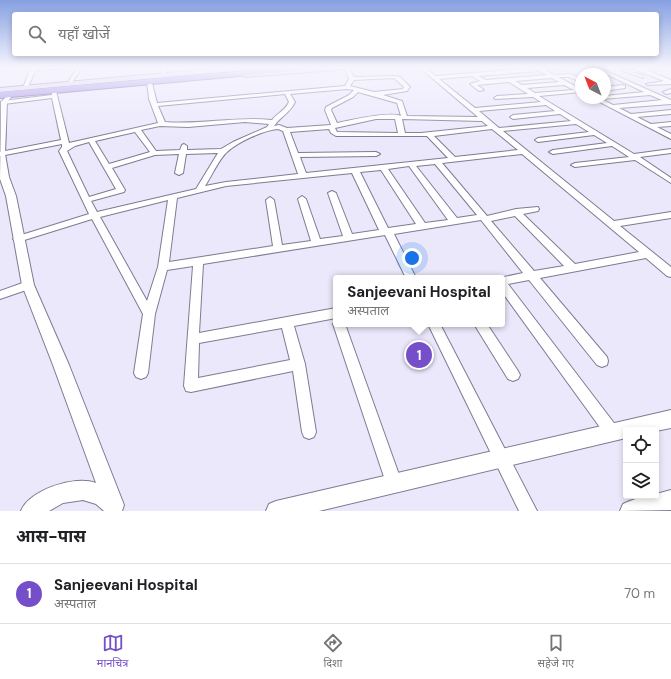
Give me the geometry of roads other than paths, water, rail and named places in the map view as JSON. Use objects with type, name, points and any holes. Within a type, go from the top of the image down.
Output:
[{"type":"highway","points":[[2,96],[47,91]]},
{"type":"highway","points":[[2,96],[53,91]]},
{"type":"main road","points":[[2,96],[15,91]]},
{"type":"main road","points":[[2,96],[54,94],[81,91]]},
{"type":"street","points":[[151,91],[154,104],[161,118],[162,122],[160,124]]},
{"type":"street","points":[[154,104],[309,91]]},
{"type":"street","points":[[356,91],[351,96],[329,107],[328,110],[333,126],[332,132],[336,134],[429,134],[577,122]]},
{"type":"street","points":[[365,91],[400,102],[400,123],[402,135]]},
{"type":"street","points":[[378,94],[399,91]]},
{"type":"street","points":[[451,91],[522,152],[671,273]]},
{"type":"street","points":[[529,91],[671,181]]},
{"type":"street","points":[[647,91],[670,101]]},
{"type":"street","points":[[497,98],[575,92]]},
{"type":"street","points":[[198,190],[223,151],[235,143],[271,125],[289,108],[292,104],[287,93]]},
{"type":"street","points":[[611,97],[652,93]]},
{"type":"street","points":[[54,94],[66,144],[63,151],[86,200],[149,314]]},
{"type":"street","points":[[2,96],[1,154],[4,176],[11,196],[28,285],[61,365],[115,508]]},
{"type":"street","points":[[613,107],[670,101]]},
{"type":"street","points":[[475,110],[547,103]]},
{"type":"street","points":[[607,104],[671,137]]},
{"type":"street","points":[[513,117],[561,112]]},
{"type":"street","points":[[631,116],[671,112]]},
{"type":"street","points":[[1,154],[91,140],[160,124],[183,126],[257,121],[286,130],[333,126],[370,118],[400,116],[485,119]]},
{"type":"street","points":[[650,126],[671,124]]},
{"type":"street","points":[[137,130],[154,153]]},
{"type":"street","points":[[286,130],[303,176]]},
{"type":"street","points":[[538,140],[596,133]]},
{"type":"street","points":[[429,134],[453,159]]},
{"type":"street","points":[[91,140],[125,198]]},
{"type":"street","points":[[553,152],[614,144]]},
{"type":"street","points":[[108,167],[154,153],[184,148],[223,151]]},
{"type":"street","points":[[179,173],[184,148]]},
{"type":"street","points":[[574,165],[671,151]]},
{"type":"street","points":[[86,200],[173,196],[226,184],[522,152]]},
{"type":"street","points":[[294,155],[376,154]]},
{"type":"street","points":[[437,161],[602,361]]},
{"type":"street","points":[[411,164],[454,221]]},
{"type":"street","points":[[382,167],[422,226]]},
{"type":"street","points":[[354,170],[409,275]]},
{"type":"street","points":[[658,172],[671,171]]},
{"type":"street","points":[[332,193],[349,238]]},
{"type":"street","points":[[141,373],[149,314],[163,267],[173,196]]},
{"type":"street","points":[[18,239],[95,215],[125,198]]},
{"type":"street","points":[[302,199],[317,243]]},
{"type":"street","points":[[270,200],[278,249]]},
{"type":"street","points":[[163,267],[535,209]]},
{"type":"street","points":[[516,212],[573,268]]},
{"type":"street","points":[[611,224],[671,215]]},
{"type":"street","points":[[505,282],[647,254]]},
{"type":"street","points":[[198,261],[191,386],[298,364]]},
{"type":"street","points":[[0,295],[28,285]]},
{"type":"street","points":[[505,287],[612,432]]},
{"type":"street","points":[[193,339],[333,315]]},
{"type":"street","points":[[287,323],[298,364],[309,432]]},
{"type":"street","points":[[340,327],[394,483]]},
{"type":"street","points":[[435,327],[500,458],[528,511]]},
{"type":"street","points":[[482,327],[513,375]]},
{"type":"street","points":[[276,511],[671,419]]},
{"type":"street","points":[[31,511],[42,503],[61,494],[80,489],[93,491],[105,496],[115,508]]},
{"type":"street","points":[[630,511],[671,500]]},
{"type":"place","name":"Sanjeevani Hospital","points":[[419,355]]}]
